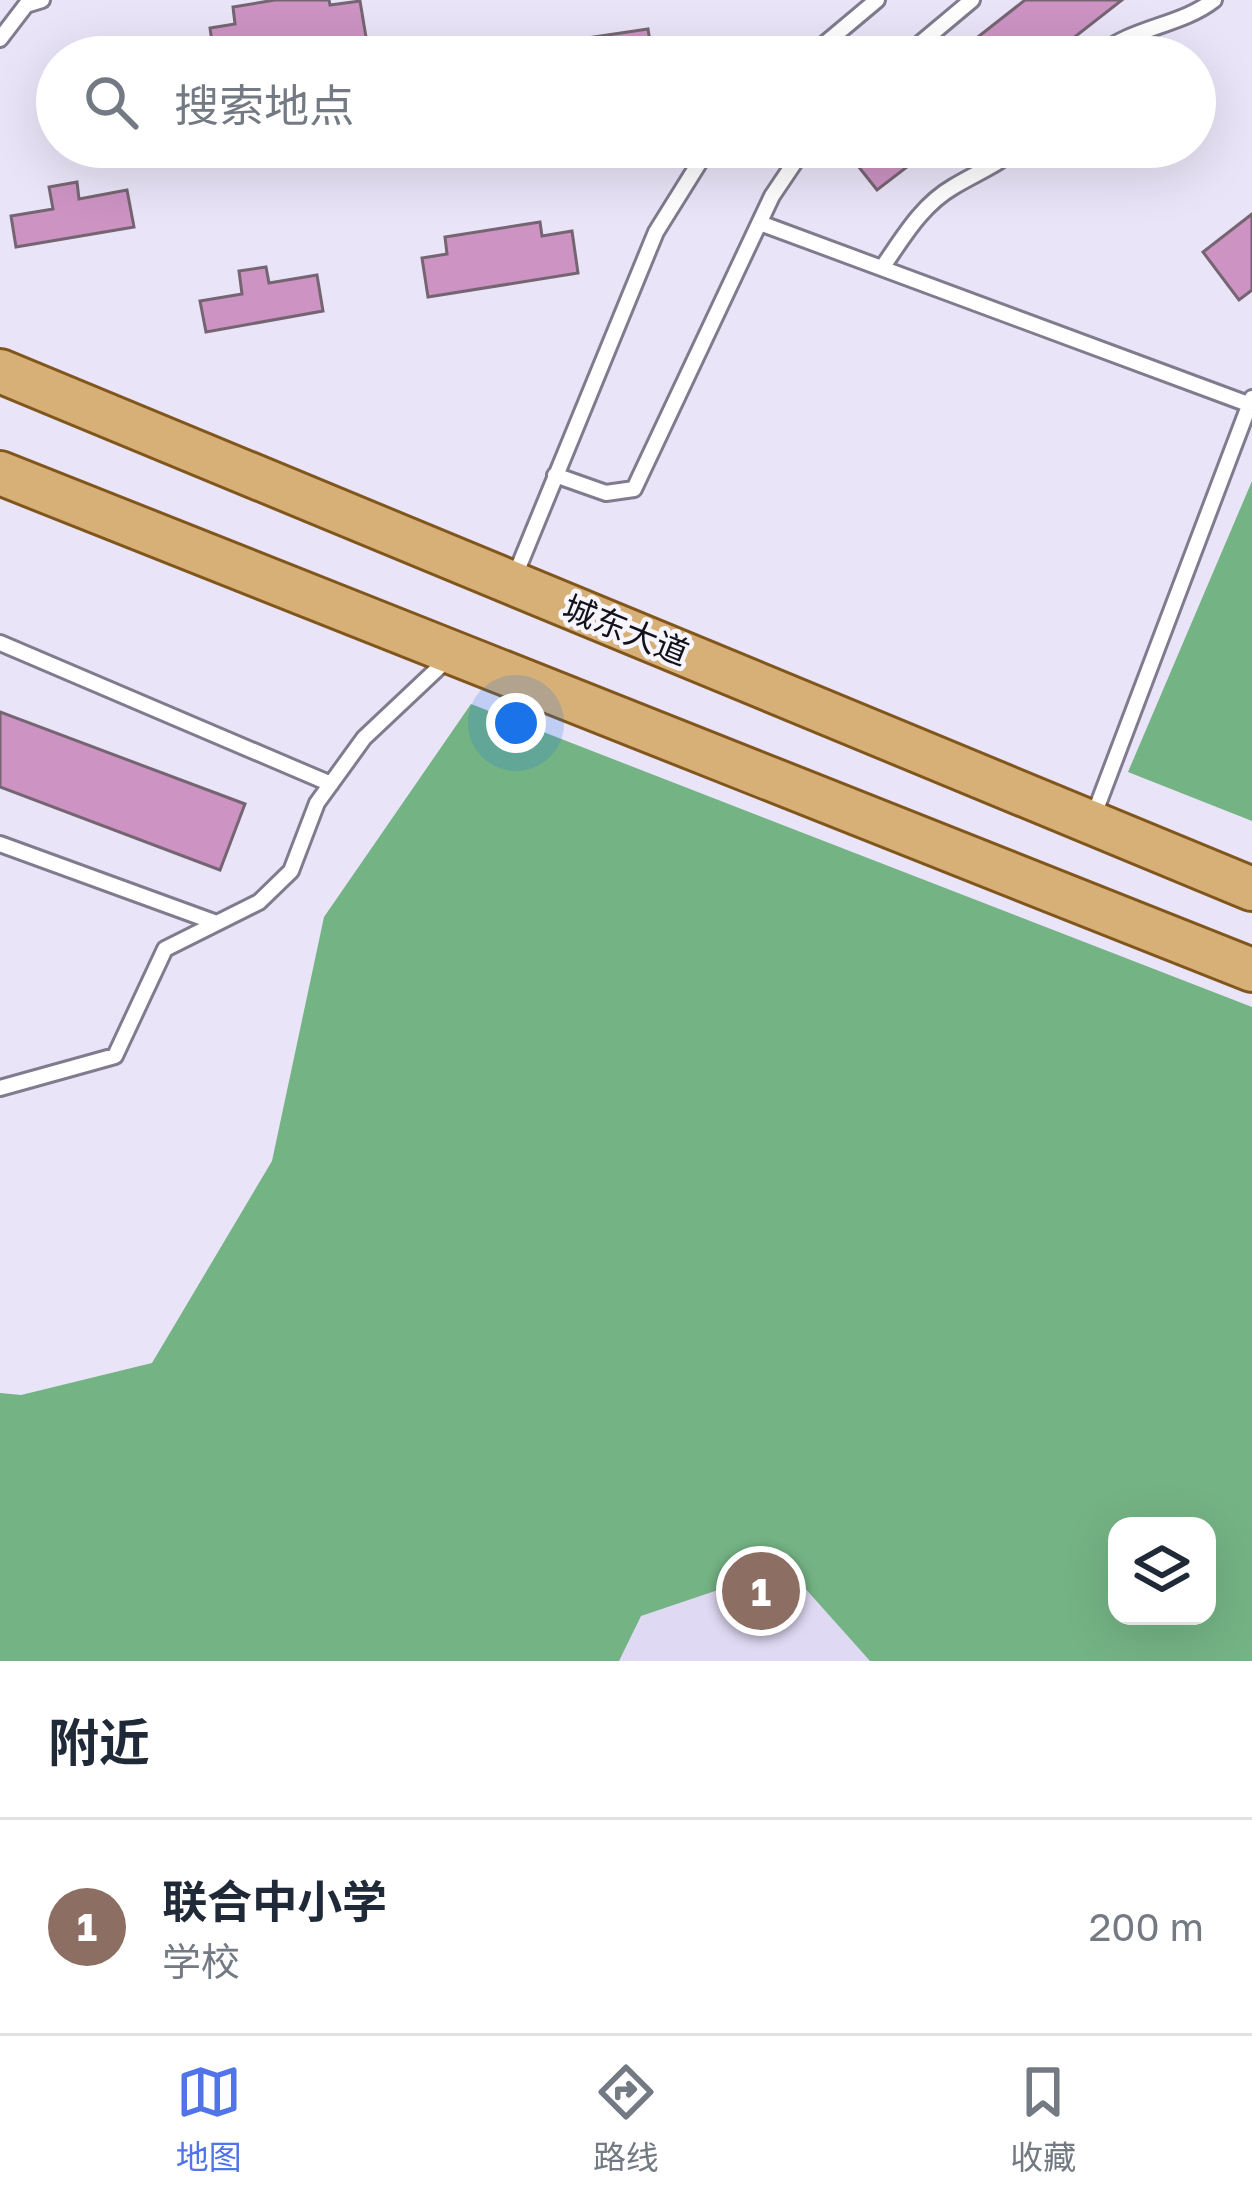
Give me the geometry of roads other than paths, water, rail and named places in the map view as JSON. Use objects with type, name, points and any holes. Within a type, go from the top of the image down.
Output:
[{"type":"main road","name":"城东大道","points":[[0,371],[1252,889]]},
{"type":"main road","points":[[0,473],[1252,970]]},
{"type":"lane","points":[[0,39],[26,5],[42,0]]},
{"type":"lane","points":[[834,36],[877,0]]},
{"type":"lane","points":[[929,36],[972,0]]},
{"type":"lane","points":[[1135,36],[1190,19],[1214,0]]},
{"type":"lane","points":[[512,583],[656,232],[696,168]]},
{"type":"lane","points":[[555,475],[606,493],[634,489],[760,223],[793,168]]},
{"type":"lane","points":[[884,265],[917,217],[950,188],[991,168]]},
{"type":"lane","points":[[760,223],[1250,401],[1091,823]]},
{"type":"lane","points":[[0,643],[331,784]]},
{"type":"lane","points":[[0,1088],[115,1056],[165,949],[260,902],[291,872],[317,803],[364,738],[453,653]]},
{"type":"lane","points":[[0,844],[214,922]]},
{"type":"place","name":"联合中小学","points":[[761,1591]]}]
